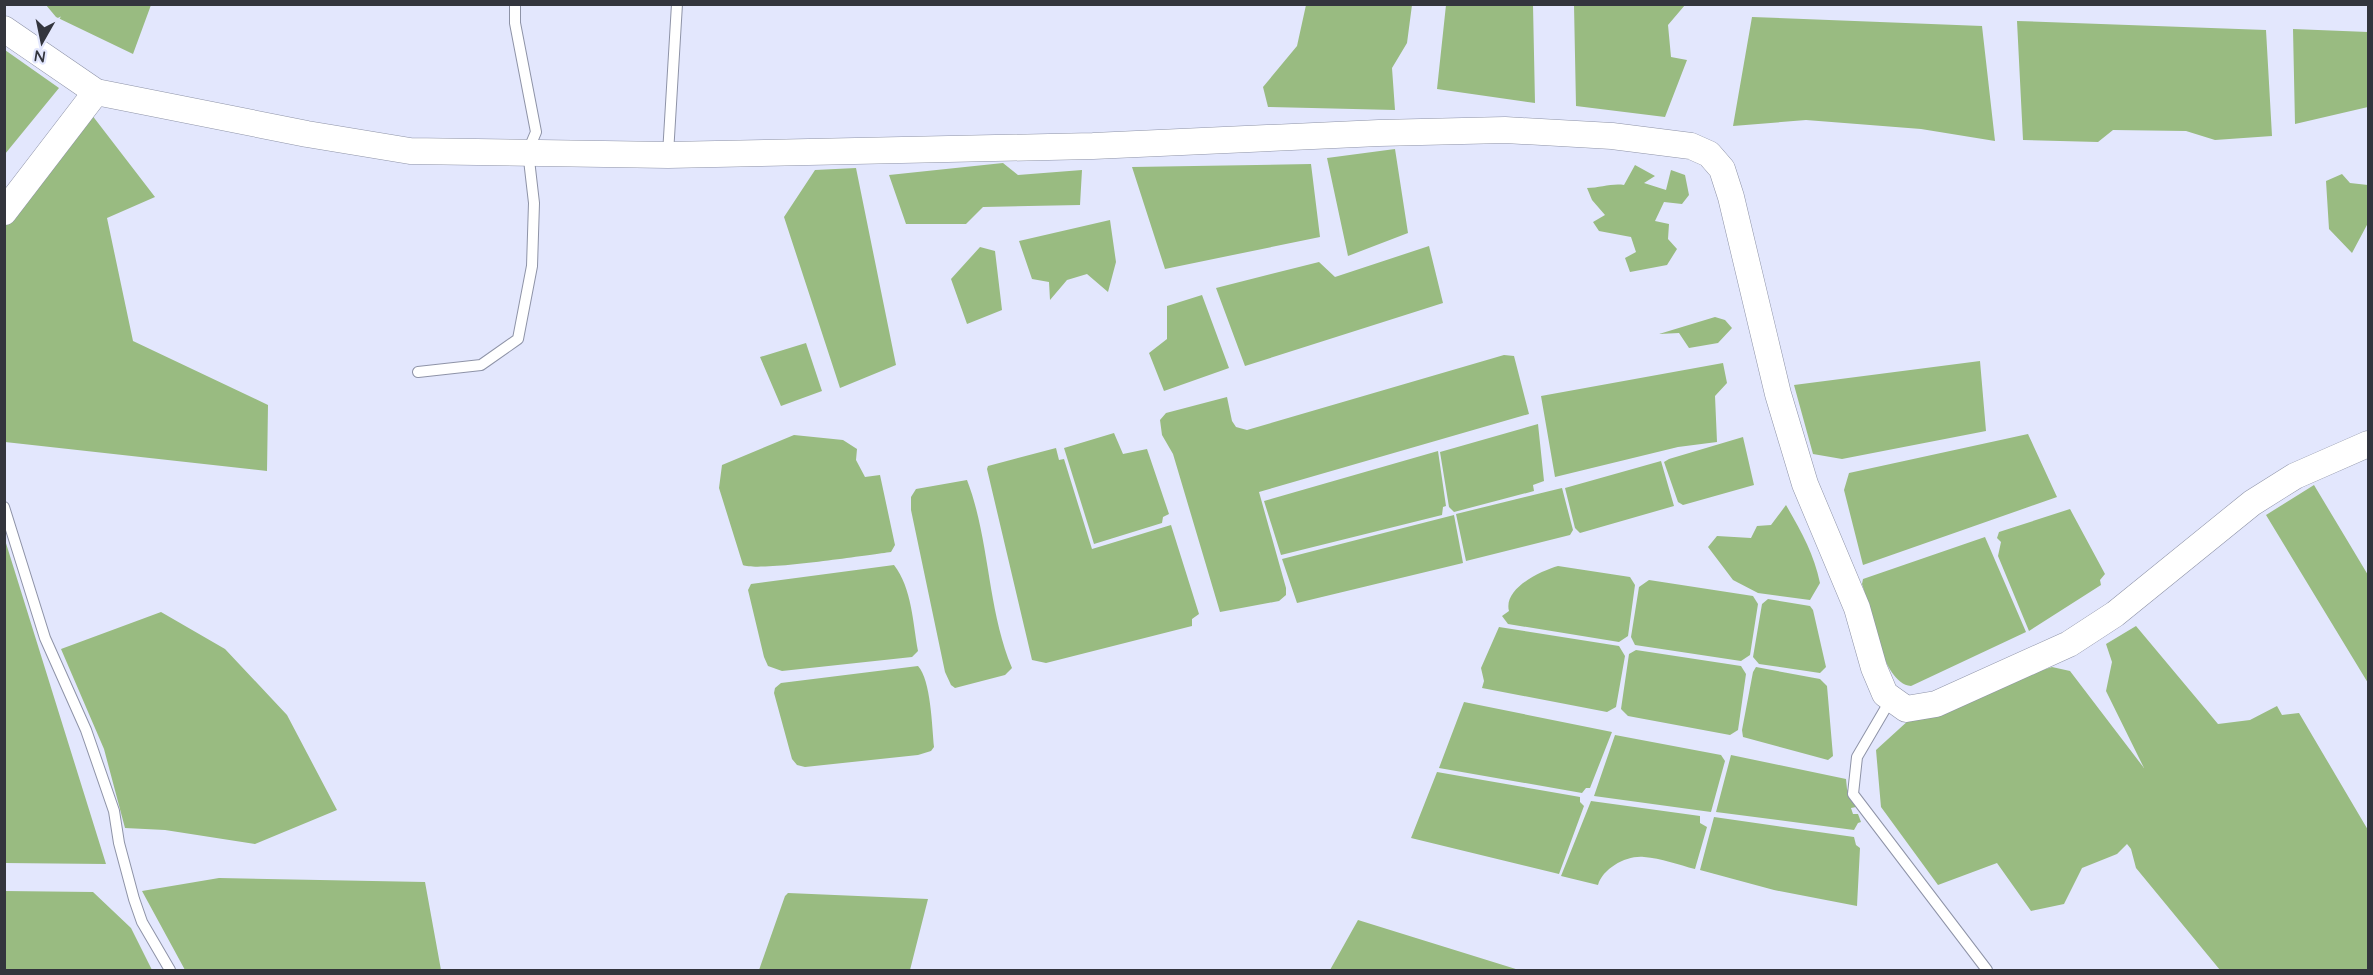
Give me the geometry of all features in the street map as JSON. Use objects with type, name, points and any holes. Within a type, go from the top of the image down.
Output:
[{"type":"street","points":[[4,29],[96,92],[307,134],[410,151],[528,151],[668,155],[1093,146],[1378,133],[1505,130],[1612,136],[1691,146],[1709,154],[1722,169],[1731,197],[1778,393],[1806,484],[1857,608],[1874,668],[1885,694],[1906,709],[1936,704],[2069,644],[2115,614],[2253,503],[2295,476],[2368,444]]},
{"type":"street","points":[[4,212],[96,92]]},
{"type":"lane","points":[[418,372],[481,365],[518,339],[532,266],[534,204],[528,151],[536,132],[515,23],[515,4]]},
{"type":"lane","points":[[668,155],[678,4]]},
{"type":"lane","points":[[4,507],[45,638],[86,730],[114,811],[127,876],[136,907],[142,922],[170,970]]},
{"type":"lane","points":[[1891,699],[1857,757],[1853,794],[1987,970]]},
{"type":"shaded area","points":[[46,5],[151,5],[133,54],[56,17]]},
{"type":"shaded area","points":[[1306,5],[1412,5],[1407,43],[1392,68],[1395,110],[1268,107],[1263,87],[1297,46]]},
{"type":"shaded area","points":[[1446,5],[1533,5],[1535,103],[1437,89]]},
{"type":"shaded area","points":[[1574,5],[1685,5],[1668,25],[1671,57],[1687,60],[1665,117],[1576,106]]},
{"type":"shaded area","points":[[1752,17],[1982,26],[1995,141],[1921,129],[1806,120],[1733,126]]},
{"type":"shaded area","points":[[2017,21],[2266,30],[2272,136],[2215,140],[2186,131],[2113,130],[2098,142],[2023,140]]},
{"type":"shaded area","points":[[2293,29],[2368,32],[2368,107],[2295,124]]},
{"type":"shaded area","points":[[5,50],[59,88],[5,154]]},
{"type":"shaded area","points":[[85,106],[155,197],[107,218],[133,341],[268,405],[267,471],[5,442],[5,201]]},
{"type":"shaded area","points":[[1395,149],[1408,233],[1348,256],[1327,158]]},
{"type":"shaded area","points":[[1003,163],[1018,175],[1082,170],[1080,205],[983,207],[966,224],[906,224],[889,175]]},
{"type":"shaded area","points":[[1311,164],[1320,237],[1165,269],[1132,167]]},
{"type":"shaded area","points":[[1635,165],[1655,176],[1644,183],[1666,190],[1671,170],[1685,175],[1689,195],[1682,204],[1664,202],[1655,221],[1669,224],[1668,239],[1677,249],[1667,265],[1630,272],[1625,258],[1636,252],[1631,237],[1599,231],[1593,222],[1605,215],[1592,200],[1587,188],[1624,185]]},
{"type":"shaded area","points":[[856,168],[896,365],[840,388],[784,217],[815,170]]},
{"type":"shaded area","points":[[2342,174],[2350,183],[2368,185],[2368,223],[2352,253],[2329,229],[2326,181]]},
{"type":"shaded area","points":[[1110,220],[1116,262],[1108,292],[1087,274],[1067,280],[1050,300],[1049,282],[1032,279],[1019,241]]},
{"type":"shaded area","points":[[1429,246],[1443,303],[1245,366],[1216,288],[1319,262],[1335,277]]},
{"type":"shaded area","points":[[980,247],[995,251],[1002,310],[967,324],[951,279]]},
{"type":"shaded area","points":[[1202,295],[1229,368],[1164,391],[1149,353],[1167,339],[1167,306]]},
{"type":"shaded area","points":[[1715,317],[1725,320],[1732,328],[1718,343],[1689,348],[1679,333],[1659,334]]},
{"type":"shaded area","points":[[806,343],[822,391],[781,406],[760,357]]},
{"type":"shaded area","points":[[1504,355],[1514,356],[1529,414],[1259,492],[1286,595],[1279,601],[1220,612],[1173,454],[1162,435],[1160,420],[1166,413],[1227,397],[1232,421],[1236,427],[1247,430]]},
{"type":"shaded area","points":[[1980,361],[1986,431],[1842,459],[1813,454],[1794,385]]},
{"type":"shaded area","points":[[1723,363],[1727,383],[1715,396],[1717,442],[1678,447],[1555,477],[1541,396]]},
{"type":"shaded area","points":[[1538,424],[1544,481],[1533,485],[1534,491],[1454,512],[1449,507],[1440,452]]},
{"type":"shaded area","points":[[1114,433],[1123,454],[1147,449],[1169,514],[1163,517],[1162,523],[1094,544],[1064,448]]},
{"type":"shaded area","points":[[2028,434],[2057,497],[1863,565],[1844,490],[1849,473]]},
{"type":"shaded area","points":[[794,435],[843,440],[857,449],[856,460],[865,477],[880,475],[895,545],[891,552],[790,565],[753,567],[743,565],[719,488],[722,465]]},
{"type":"shaded area","points":[[1743,437],[1754,485],[1683,505],[1678,502],[1664,462]]},
{"type":"shaded area","points":[[1056,448],[1059,460],[1064,459],[1092,549],[1171,525],[1199,614],[1192,619],[1192,626],[1046,663],[1032,660],[987,469],[988,466]]},
{"type":"shaded area","points":[[1438,451],[1446,506],[1443,507],[1442,515],[1281,555],[1264,501]]},
{"type":"shaded area","points":[[1661,461],[1674,506],[1580,533],[1575,528],[1565,488]]},
{"type":"shaded area","points":[[967,480],[975,503],[998,622],[1012,668],[1005,675],[955,688],[951,685],[945,672],[911,510],[911,497],[916,489]]},
{"type":"shaded area","points":[[2314,485],[2368,575],[2368,683],[2266,515]]},
{"type":"shaded area","points":[[1562,488],[1573,530],[1570,535],[1466,561],[1456,514]]},
{"type":"shaded area","points":[[1786,505],[1806,543],[1820,583],[1810,600],[1758,593],[1733,580],[1708,547],[1717,536],[1751,538],[1757,526],[1771,525]]},
{"type":"shaded area","points":[[2070,509],[2105,574],[2100,580],[2101,585],[2029,631],[1998,556],[2001,542],[1997,538],[1999,532]]},
{"type":"shaded area","points":[[1454,515],[1463,563],[1297,603],[1282,559]]},
{"type":"shaded area","points":[[1985,537],[2026,632],[1911,686],[1901,682],[1892,672],[1879,643],[1862,584],[1863,579]]},
{"type":"shaded area","points":[[5,540],[106,864],[5,863]]},
{"type":"shaded area","points":[[894,565],[905,584],[911,606],[918,651],[912,657],[782,671],[768,666],[748,590],[751,584]]},
{"type":"shaded area","points":[[1558,566],[1630,577],[1635,585],[1628,636],[1619,642],[1508,624],[1502,616],[1509,611],[1509,603],[1517,588],[1533,576]]},
{"type":"shaded area","points":[[1649,580],[1753,596],[1758,604],[1750,655],[1741,661],[1635,645],[1631,637],[1639,587]]},
{"type":"shaded area","points":[[1768,599],[1810,606],[1813,610],[1826,667],[1820,673],[1759,664],[1753,657],[1762,604]]},
{"type":"shaded area","points":[[161,612],[225,649],[287,715],[337,810],[255,844],[165,830],[125,828],[104,749],[61,649]]},
{"type":"shaded area","points":[[2136,626],[2218,724],[2250,720],[2277,706],[2282,715],[2299,713],[2368,830],[2368,970],[2220,970],[2136,868],[2131,849],[2127,844],[2117,854],[2082,868],[2064,904],[2031,911],[1997,863],[1938,885],[1881,807],[1876,750],[1921,709],[2052,667],[2070,671],[2144,768],[2106,691],[2112,662],[2106,644]]},
{"type":"shaded area","points":[[1499,627],[1619,646],[1625,656],[1616,707],[1607,712],[1482,688],[1484,681],[1481,668]]},
{"type":"shaded area","points":[[1636,650],[1741,666],[1746,674],[1738,730],[1730,735],[1628,716],[1621,709],[1629,654]]},
{"type":"shaded area","points":[[918,666],[926,682],[930,704],[934,747],[931,751],[918,755],[805,767],[797,765],[792,759],[774,693],[775,688],[781,683]]},
{"type":"shaded area","points":[[1756,667],[1820,679],[1827,686],[1833,756],[1828,760],[1743,737],[1742,730],[1753,672]]},
{"type":"shaded area","points":[[1464,702],[1612,732],[1590,788],[1586,788],[1582,793],[1439,768]]},
{"type":"shaded area","points":[[1615,735],[1721,755],[1725,761],[1711,812],[1594,796]]},
{"type":"shaded area","points":[[1731,755],[1846,779],[1847,789],[1856,807],[1851,808],[1853,814],[1858,814],[1861,822],[1854,830],[1716,812]]},
{"type":"shaded area","points":[[1437,772],[1580,797],[1580,802],[1584,806],[1559,874],[1411,838]]},
{"type":"shaded area","points":[[1591,801],[1700,816],[1700,823],[1707,827],[1695,869],[1657,859],[1637,857],[1623,860],[1610,868],[1598,885],[1561,876]]},
{"type":"shaded area","points":[[1714,817],[1854,837],[1856,845],[1860,848],[1857,906],[1774,890],[1700,870]]},
{"type":"shaded area","points":[[219,878],[425,882],[441,970],[185,970],[142,891]]},
{"type":"shaded area","points":[[5,891],[93,892],[131,928],[152,970],[5,970]]},
{"type":"shaded area","points":[[788,893],[928,899],[910,970],[759,970]]},
{"type":"shaded area","points":[[1358,920],[1519,970],[1330,970]]}]
